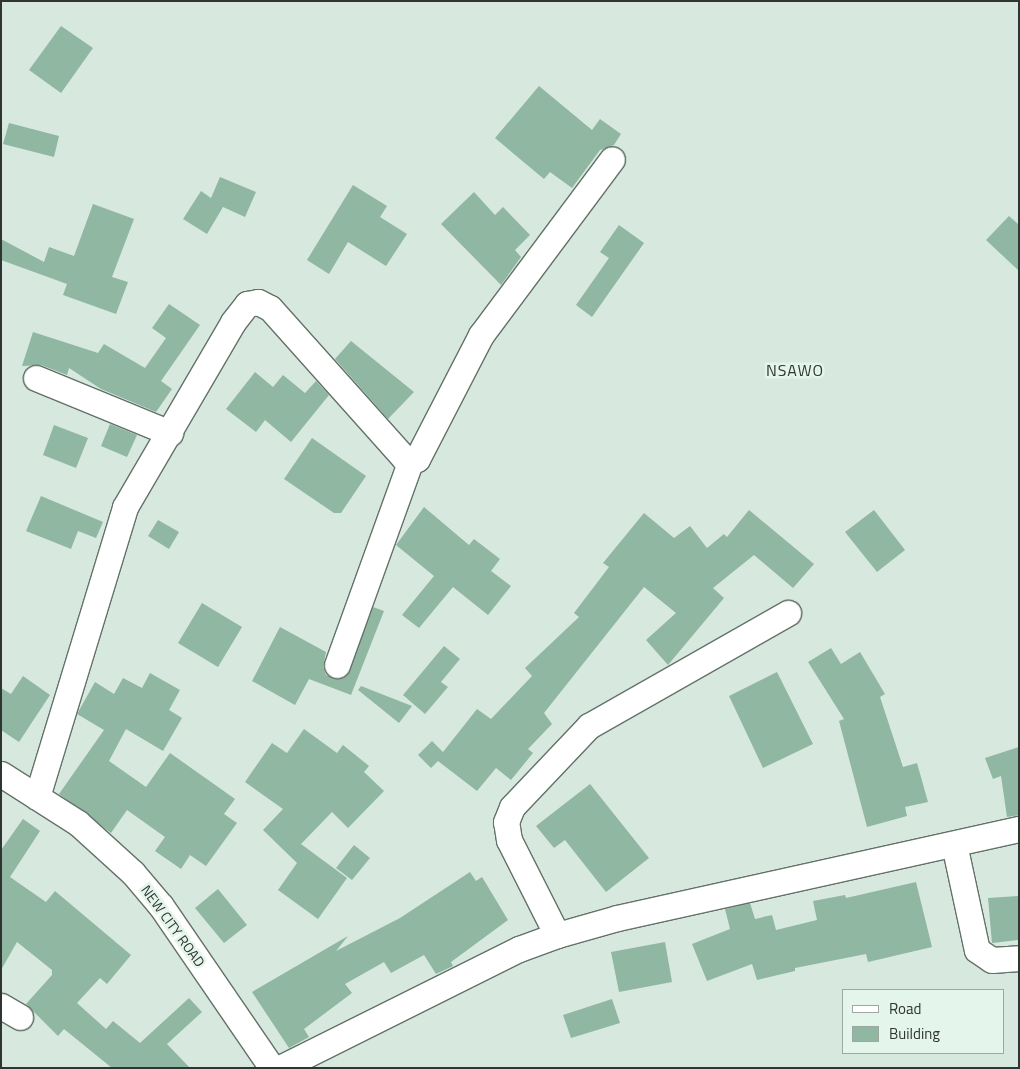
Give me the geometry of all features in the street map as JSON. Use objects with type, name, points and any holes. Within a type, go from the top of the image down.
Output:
[{"type":"street","points":[[337,665],[411,460],[424,453],[492,319],[612,159]]},
{"type":"street","points":[[37,798],[125,507],[170,433],[233,322],[247,304],[258,302],[270,308],[404,458],[411,460]]},
{"type":"street","points":[[36,378],[170,433]]},
{"type":"street","points":[[557,935],[509,840],[506,822],[512,806],[589,726],[788,613]]},
{"type":"street","name":"NEW CITY ROAD","points":[[1,774],[78,824],[133,873],[161,906],[272,1068]]},
{"type":"street","points":[[280,1068],[519,950],[557,935],[617,918],[1019,829]]},
{"type":"street","points":[[954,844],[977,950],[992,960],[1019,958]]},
{"type":"building","points":[[61,26],[93,48],[61,93],[29,70]]},
{"type":"building","points":[[539,86],[592,130],[600,119],[621,134],[614,145],[600,150],[572,188],[550,172],[544,179],[495,138]]},
{"type":"building","points":[[9,123],[59,136],[54,157],[3,144]]},
{"type":"building","points":[[220,177],[256,192],[245,217],[223,207],[207,234],[183,219],[201,191],[211,198]]},
{"type":"building","points":[[353,185],[387,206],[380,217],[407,234],[386,266],[348,242],[329,274],[307,260]]},
{"type":"building","points":[[474,192],[495,215],[503,207],[530,235],[515,250],[521,257],[501,285],[441,224]]},
{"type":"building","points":[[93,204],[134,219],[112,277],[128,282],[116,314],[63,295],[67,284],[1,260],[1,239],[44,262],[49,247],[74,256]]},
{"type":"building","points":[[1009,216],[1019,225],[1019,271],[986,240]]},
{"type":"building","points":[[619,225],[644,243],[592,317],[576,305],[609,258],[600,252]]},
{"type":"building","points":[[169,304],[200,325],[161,381],[172,389],[156,412],[101,389],[69,368],[67,375],[41,365],[22,366],[33,332],[98,353],[104,344],[145,368],[166,338],[152,328]]},
{"type":"building","points":[[351,341],[414,392],[388,419],[335,359]]},
{"type":"building","points":[[255,372],[273,387],[283,375],[305,393],[316,381],[329,395],[291,442],[265,420],[256,432],[226,409]]},
{"type":"building","points":[[110,424],[137,435],[127,457],[101,446]]},
{"type":"building","points":[[54,425],[88,438],[76,468],[43,455]]},
{"type":"building","points":[[312,438],[366,476],[341,513],[334,513],[284,479]]},
{"type":"building","points":[[41,496],[103,522],[96,538],[78,531],[71,549],[26,531]]},
{"type":"building","points":[[424,507],[469,545],[474,539],[500,559],[491,571],[511,586],[488,615],[453,587],[419,628],[402,615],[434,576],[396,545]]},
{"type":"building","points":[[749,510],[814,564],[793,588],[754,555],[713,588],[724,598],[668,665],[646,640],[676,613],[644,587],[544,713],[552,724],[528,749],[533,753],[511,780],[496,768],[477,791],[438,761],[431,768],[418,755],[432,741],[443,752],[477,709],[491,719],[532,676],[525,668],[579,617],[574,613],[609,567],[603,563],[644,513],[674,538],[690,526],[707,548],[724,534],[727,537]]},
{"type":"building","points":[[874,510],[905,550],[877,572],[845,532]]},
{"type":"building","points":[[158,520],[179,532],[169,549],[148,536]]},
{"type":"building","points":[[202,603],[242,627],[218,667],[178,643]]},
{"type":"building","points":[[373,607],[384,611],[351,695],[309,679],[295,705],[252,681],[280,627],[326,652],[323,667],[326,675],[339,679],[346,676]]},
{"type":"building","points":[[444,646],[460,659],[441,682],[448,687],[425,714],[403,695]]},
{"type":"building","points":[[831,648],[841,664],[860,652],[885,694],[880,697],[903,767],[917,763],[928,802],[905,807],[907,816],[867,827],[839,721],[844,719],[808,662]]},
{"type":"building","points":[[777,672],[813,744],[763,768],[729,696]]},
{"type":"building","points":[[150,673],[180,690],[169,710],[182,718],[163,751],[126,729],[109,761],[146,787],[170,753],[235,799],[224,814],[237,823],[206,866],[190,855],[181,869],[155,851],[165,837],[127,810],[111,833],[59,794],[104,730],[77,714],[95,682],[114,694],[123,678],[142,688]]},
{"type":"building","points":[[23,676],[50,695],[19,742],[1,730],[1,688],[11,694]]},
{"type":"building","points":[[361,686],[412,706],[399,723],[358,690]]},
{"type":"building","points":[[304,729],[337,753],[343,745],[369,766],[364,772],[384,791],[348,828],[332,812],[301,844],[347,878],[318,919],[278,890],[297,863],[263,830],[283,809],[245,782],[272,743],[287,753]]},
{"type":"building","points":[[1019,747],[1019,815],[1007,817],[1001,776],[993,779],[985,758]]},
{"type":"building","points":[[590,784],[649,858],[606,892],[565,840],[554,848],[536,826]]},
{"type":"building","points":[[23,819],[40,831],[10,877],[46,902],[55,891],[131,955],[107,984],[100,978],[77,1003],[106,1029],[113,1021],[140,1043],[189,998],[202,1012],[167,1044],[190,1068],[112,1068],[64,1029],[58,1036],[26,1004],[52,975],[52,970],[17,942],[1,970],[1,850]]},
{"type":"building","points":[[354,845],[370,858],[352,880],[336,868]]},
{"type":"building","points":[[470,872],[476,881],[482,877],[508,920],[451,962],[453,966],[436,974],[424,955],[391,973],[384,962],[345,984],[352,993],[304,1029],[309,1037],[289,1048],[252,992],[348,936],[336,951],[400,918]]},
{"type":"building","points":[[916,882],[932,947],[868,962],[866,954],[795,968],[795,971],[757,980],[752,964],[707,981],[692,944],[730,929],[725,909],[750,903],[755,919],[772,915],[776,930],[817,920],[813,901],[845,895],[846,898]]},
{"type":"building","points":[[218,889],[247,925],[224,943],[195,908]]},
{"type":"building","points":[[1019,896],[1019,940],[992,943],[988,898]]},
{"type":"building","points":[[665,942],[672,982],[619,992],[611,952]]},
{"type":"building","points":[[612,999],[620,1023],[571,1038],[563,1015]]},
{"type":"district","name":"NSAWO","points":[[795,370]]}]
